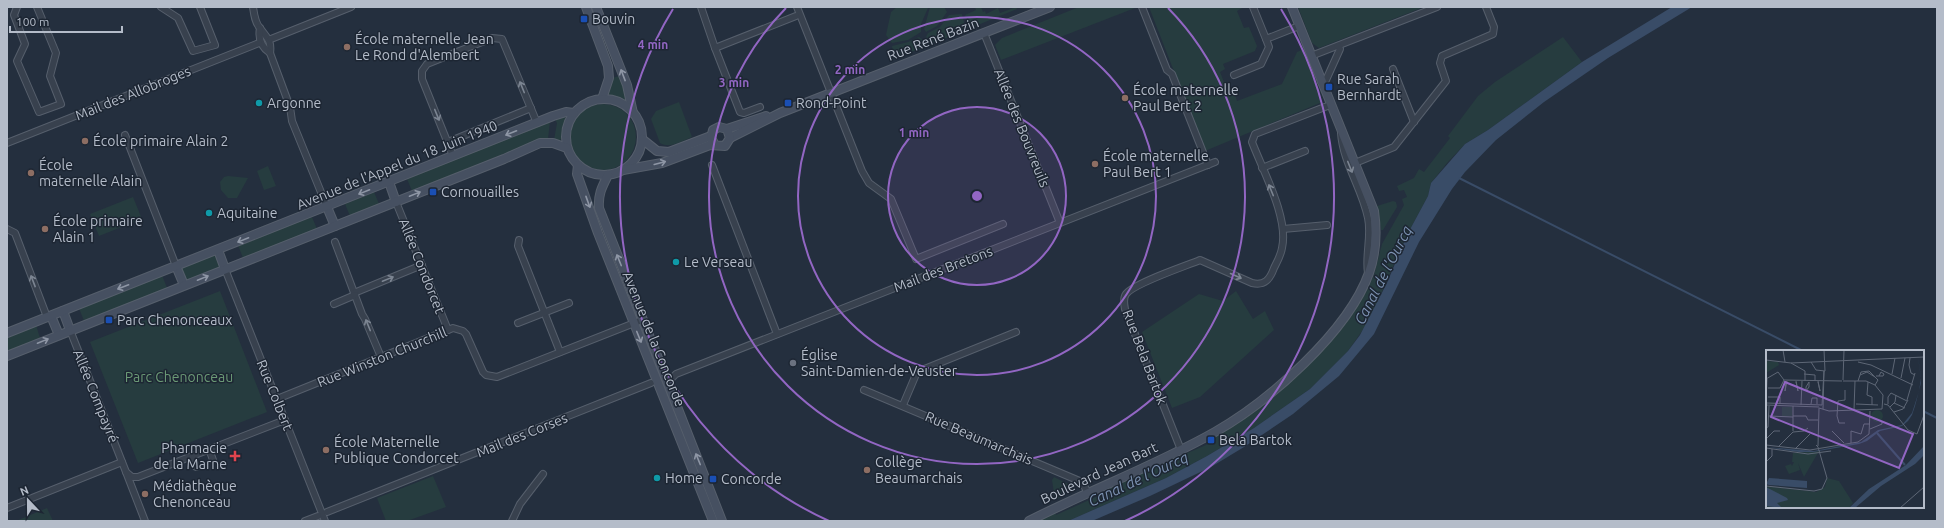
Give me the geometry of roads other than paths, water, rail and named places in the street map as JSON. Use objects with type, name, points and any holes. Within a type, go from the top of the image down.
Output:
[{"type":"street","points":[[17,7],[14,15],[25,44],[17,61],[39,112],[61,104],[50,76],[56,53],[37,7]]},
{"type":"street","points":[[161,7],[178,18],[193,51],[215,45],[200,7]]},
{"type":"street","points":[[253,7],[260,28],[266,33],[271,46],[270,53],[290,107],[296,130],[335,226]]},
{"type":"street","points":[[271,39],[351,7]]},
{"type":"street","points":[[586,7],[608,66],[609,78],[602,99]]},
{"type":"street","points":[[596,7],[627,85],[633,113]]},
{"type":"street","points":[[701,7],[740,112],[744,113],[760,107]]},
{"type":"street","points":[[797,7],[862,171],[869,183],[891,198],[916,260],[1004,224]]},
{"type":"street","name":"Rue René Bazin","points":[[730,138],[780,113],[1050,7]]},
{"type":"street","points":[[1142,7],[1167,70],[1172,74],[1208,165]]},
{"type":"street","points":[[1234,75],[1261,64],[1268,47],[1253,7]]},
{"type":"street","name":"Boulevard Jean Bart","points":[[1029,521],[1088,492],[1181,450],[1215,432],[1244,413],[1271,392],[1300,366],[1346,315],[1369,275],[1375,249],[1375,219],[1372,204],[1330,105],[1292,7]]},
{"type":"street","points":[[1311,56],[1437,7]]},
{"type":"street","points":[[1355,163],[1394,147],[1446,81],[1440,63],[1442,56],[1494,34],[1494,27],[1486,7]]},
{"type":"street","points":[[715,48],[796,16]]},
{"type":"street","points":[[1266,39],[1299,26]]},
{"type":"street","name":"Allée des Bouvreuils","points":[[984,33],[1060,223]]},
{"type":"street","points":[[453,156],[422,79],[422,71],[427,64],[492,38],[499,38],[505,42],[537,123]]},
{"type":"street","name":"Mail des Allobroges","points":[[7,143],[259,43]]},
{"type":"street","points":[[1321,82],[1326,80],[1340,49],[1338,46]]},
{"type":"street","points":[[1393,69],[1414,122]]},
{"type":"street","points":[[622,170],[635,159],[640,149],[642,139],[639,122],[633,113],[624,105],[613,100],[602,99],[591,101],[574,113],[568,123],[566,135],[567,148],[571,156],[578,165],[592,173],[608,175],[622,170],[662,163],[710,144],[725,146],[730,138],[727,129],[722,127],[716,128],[711,136],[670,152],[657,151],[642,139]]},
{"type":"street","name":"Rue Bela Bartok","points":[[1181,450],[1125,309],[1126,294],[1136,286],[1200,260],[1252,283],[1263,283],[1270,278],[1282,249],[1283,229],[1280,213],[1252,142],[1255,134],[1330,105]]},
{"type":"street","points":[[448,142],[531,108]]},
{"type":"street","name":"Avenue de l'Appel du 18 Juin 1940","points":[[7,333],[537,123],[566,112],[574,113]]},
{"type":"street","name":"Rue René Bazin","points":[[727,129],[780,113]]},
{"type":"street","points":[[1341,130],[1342,148],[1368,218],[1370,236],[1367,264],[1369,275]]},
{"type":"street","points":[[124,135],[184,286]]},
{"type":"street","points":[[711,136],[715,145]]},
{"type":"street","points":[[7,356],[396,202],[540,143],[553,143],[567,148]]},
{"type":"street","points":[[1262,168],[1305,151]]},
{"type":"street","name":"Mail des Bretons","points":[[672,378],[676,374],[1215,162]]},
{"type":"street","name":"Avenue de la Concorde","points":[[578,165],[577,174],[634,323],[713,521]]},
{"type":"street","points":[[712,165],[777,334]]},
{"type":"street","name":"Avenue de la Concorde","points":[[608,175],[600,190],[598,198],[599,208],[722,521]]},
{"type":"street","points":[[389,182],[396,202]]},
{"type":"street","name":"Allée Condorcet","points":[[396,202],[448,330]]},
{"type":"street","points":[[1283,229],[1327,226]]},
{"type":"street","points":[[7,229],[15,233],[49,316],[59,335]]},
{"type":"street","points":[[519,240],[518,246],[560,352]]},
{"type":"street","points":[[334,242],[381,357]]},
{"type":"street","points":[[218,250],[225,269]]},
{"type":"street","points":[[334,304],[422,265]]},
{"type":"street","name":"Rue Colbert","points":[[225,269],[325,521]]},
{"type":"street","points":[[518,323],[569,303]]},
{"type":"street","points":[[63,311],[70,330]]},
{"type":"street","name":"Rue Winston Churchill","points":[[277,399],[453,328],[463,331],[479,367],[486,375],[497,377],[642,320]]},
{"type":"street","name":"Allée Compayré","points":[[70,330],[122,462]]},
{"type":"street","points":[[903,405],[917,372],[1016,332]]},
{"type":"street","name":"Mail des Corses","points":[[327,512],[651,383]]},
{"type":"street","name":"Rue Beaumarchais","points":[[864,390],[903,405],[1082,482],[1088,492]]},
{"type":"street","points":[[126,472],[132,477],[138,477],[285,420]]},
{"type":"street","points":[[209,450],[213,460]]},
{"type":"street","points":[[192,456],[196,467]]},
{"type":"street","points":[[7,508],[122,462],[145,521]]},
{"type":"street","points":[[512,521],[520,504],[543,474]]},
{"type":"street","points":[[305,521],[318,516]]},
{"type":"water","points":[[1672,7],[1692,7],[1608,58],[1544,102],[1496,140],[1465,172],[1452,189],[1419,242],[1374,334],[1339,376],[1293,414],[1211,467],[1150,496],[1092,521],[1068,521],[1166,478],[1207,456],[1254,428],[1310,389],[1348,351],[1360,335],[1387,283],[1407,235],[1428,196],[1431,183],[1465,144],[1488,130],[1582,62]]},
{"type":"waterway","points":[[1459,178],[1801,350]]},
{"type":"waterway","points":[[1924,412],[1937,418]]},
{"type":"place","name":"Bouvin","points":[[584,19]]},
{"type":"place","name":"École maternelle Jean Le Rond d'Alembert","points":[[347,47]]},
{"type":"place","name":"Rue Sarah Bernhardt","points":[[1329,87]]},
{"type":"place","name":"École maternelle Paul Bert 2","points":[[1125,98]]},
{"type":"place","name":"Argonne","points":[[259,103]]},
{"type":"place","name":"Rond-Point","points":[[788,103]]},
{"type":"place","name":"École primaire Alain 2","points":[[85,141]]},
{"type":"place","name":"École maternelle Paul Bert 1","points":[[1095,164]]},
{"type":"place","name":"École maternelle Alain","points":[[31,173]]},
{"type":"place","name":"Cornouailles","points":[[433,192]]},
{"type":"place","name":"Aquitaine","points":[[209,213]]},
{"type":"place","name":"École primaire Alain 1","points":[[45,229]]},
{"type":"place","name":"Le Verseau","points":[[676,262]]},
{"type":"place","name":"Parc Chenonceaux","points":[[109,320]]},
{"type":"place","name":"Église Saint-Damien-de-Veuster","points":[[793,363]]},
{"type":"place","name":"Bela Bartok","points":[[1211,440]]},
{"type":"place","name":"École Maternelle Publique Condorcet","points":[[326,450]]},
{"type":"place","name":"Pharmacie de la Marne","points":[[235,456]]},
{"type":"place","name":"Collège Beaumarchais","points":[[867,470]]},
{"type":"place","name":"Home","points":[[657,478]]},
{"type":"place","name":"Concorde","points":[[713,479]]},
{"type":"place","name":"Médiathèque Chenonceau","points":[[145,494]]},
{"type":"water label","name":"Canal de l'Ourcq","points":[[1383,275]]},
{"type":"water label","name":"Canal de l'Ourcq","points":[[1138,479]]},
{"type":"park label","name":"Parc Chenonceau","points":[[179,377]]}]
